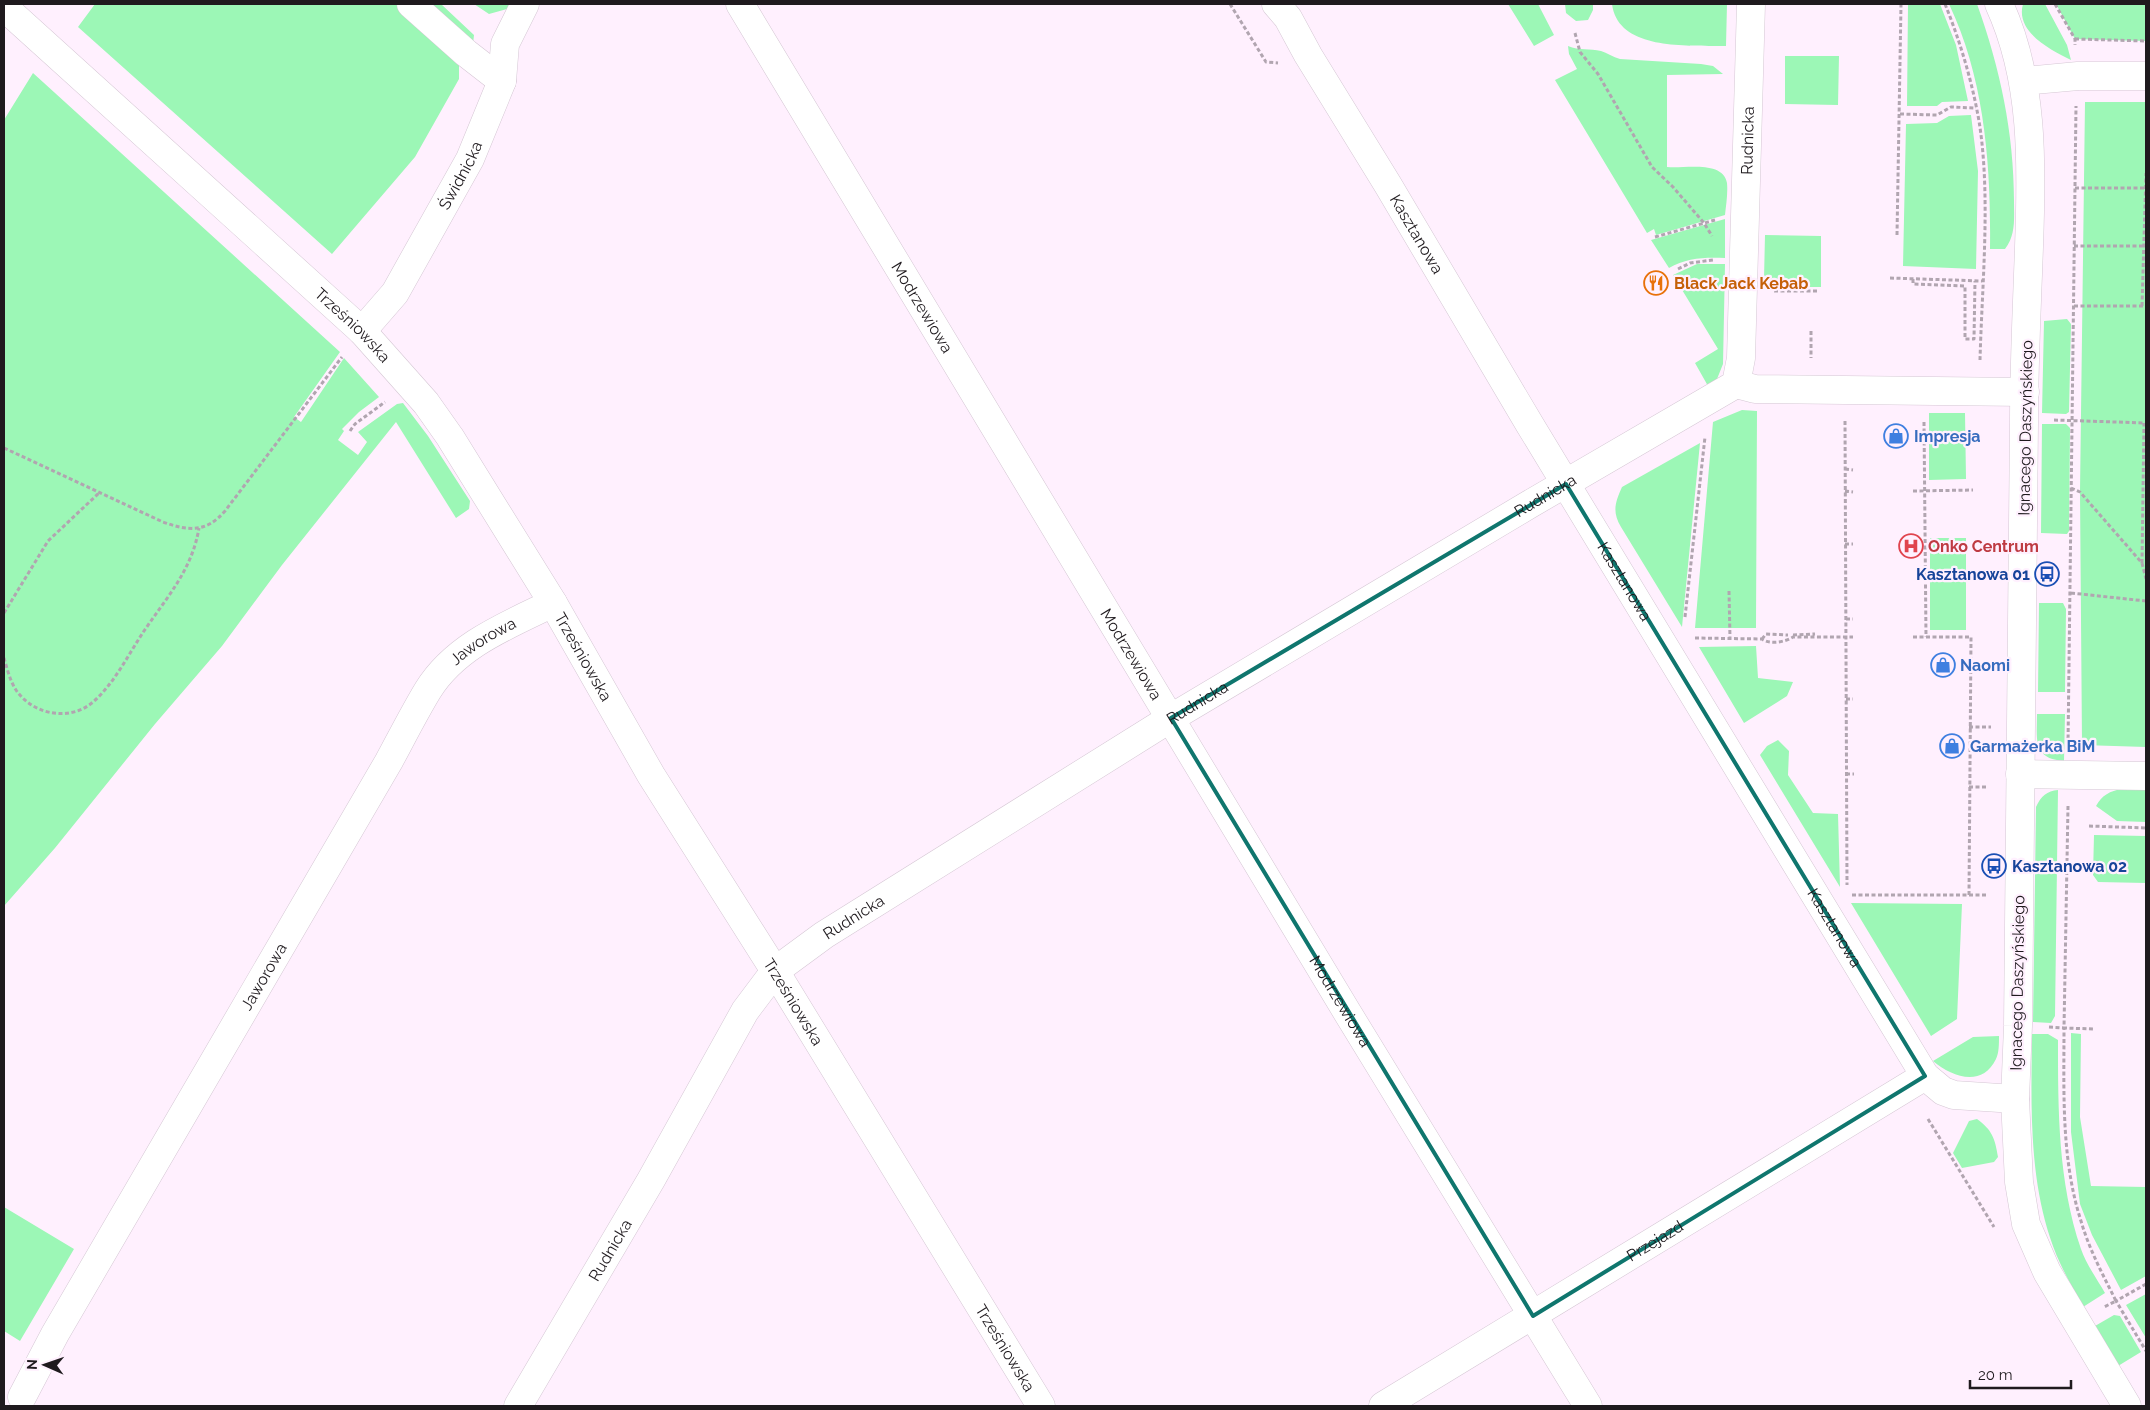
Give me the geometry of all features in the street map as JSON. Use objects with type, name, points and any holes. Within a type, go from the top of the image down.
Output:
[{"type":"street","points":[[411,4],[466,54],[502,81]]},
{"type":"street","name":"Świdnicka","points":[[362,331],[396,293],[466,168],[502,81],[505,44],[525,4]]},
{"type":"street","name":"Modrzewiowa","points":[[740,4],[1588,1406]]},
{"type":"street","name":"Kasztanowa","points":[[1276,4],[1288,18],[1308,55],[1388,185],[1566,484],[1925,1076],[1944,1091],[1954,1094],[2015,1100]]},
{"type":"street","name":"Rudnicka","points":[[518,1406],[651,1180],[745,1011],[775,971],[832,930],[1171,718],[1530,504],[1736,384],[1741,358],[1751,4]]},
{"type":"street","name":"Ignacego Daszyńskiego","points":[[1999,4],[2013,38],[2024,81],[2030,143],[2031,188],[2024,392],[2015,1100],[2020,1182],[2026,1224],[2047,1272],[2128,1406]]},
{"type":"street","name":"Trześniowska","points":[[4,6],[362,331],[426,403],[445,430],[553,603],[651,775],[775,971],[1041,1406]]},
{"type":"street","points":[[2024,81],[2078,76],[2146,76]]},
{"type":"street","points":[[1736,384],[1755,389],[2024,392]]},
{"type":"street","name":"Jaworowa","points":[[22,1397],[55,1334],[389,761],[429,688],[465,650],[493,633],[553,603]]},
{"type":"street","points":[[2020,774],[2146,776]]},
{"type":"street","name":"Przejazd","points":[[1383,1406],[1925,1076]]},
{"type":"path","points":[[1230,4],[1266,62],[1281,64]]},
{"type":"path","points":[[1897,236],[1901,4]]},
{"type":"path","points":[[1945,4],[1958,37],[1976,108],[1983,161],[1984,204],[1980,361]]},
{"type":"path","points":[[2055,4],[2075,39],[2078,76],[2071,488],[2068,885],[2064,1028],[2094,1029]]},
{"type":"path","points":[[1575,33],[1580,52],[1598,74],[1652,168],[1673,187],[1704,223],[1713,238]]},
{"type":"path","points":[[2075,39],[2146,41]]},
{"type":"path","points":[[1900,114],[1937,115],[1952,107],[1976,108]]},
{"type":"path","points":[[2142,306],[2146,173]]},
{"type":"path","points":[[2075,188],[2146,188]]},
{"type":"path","points":[[1655,237],[1745,214]]},
{"type":"path","points":[[2074,246],[2145,246]]},
{"type":"path","points":[[1678,269],[1687,264]]},
{"type":"path","points":[[1890,278],[1982,281]]},
{"type":"path","points":[[1914,279],[1913,284],[1965,286],[1965,338],[1974,339],[1975,281]]},
{"type":"path","points":[[2074,306],[2146,306]]},
{"type":"path","points":[[1811,331],[1811,359]]},
{"type":"path","points":[[4,448],[163,522],[182,528],[199,528],[219,518],[225,511],[346,352]]},
{"type":"path","points":[[1924,391],[1926,637]]},
{"type":"path","points":[[2024,419],[2145,423],[2142,563],[2146,579]]},
{"type":"path","points":[[1845,428],[1847,886]]},
{"type":"path","points":[[1685,619],[1706,429]]},
{"type":"path","points":[[1845,469],[1853,470]]},
{"type":"path","points":[[2071,488],[2080,492],[2142,563]]},
{"type":"path","points":[[1913,491],[1974,490]]},
{"type":"path","points":[[1846,491],[1853,492]]},
{"type":"path","points":[[4,614],[48,541],[100,492]]},
{"type":"path","points":[[4,658],[16,690],[36,708],[45,713],[62,714],[85,708],[106,688],[185,572],[196,546],[199,528]]},
{"type":"path","points":[[1845,544],[1853,544]]},
{"type":"path","points":[[1729,590],[1730,638]]},
{"type":"path","points":[[2071,593],[2146,601]]},
{"type":"path","points":[[1846,619],[1853,619]]},
{"type":"path","points":[[1707,638],[1762,638],[1766,634],[1853,637]]},
{"type":"path","points":[[1762,638],[1766,642],[1786,642],[1791,636],[1815,634]]},
{"type":"path","points":[[1913,637],[1970,637],[1969,895]]},
{"type":"path","points":[[1846,699],[1853,699]]},
{"type":"path","points":[[1969,727],[2000,727]]},
{"type":"path","points":[[1846,774],[1854,774]]},
{"type":"path","points":[[1969,787],[1989,787]]},
{"type":"path","points":[[2089,826],[2146,828]]},
{"type":"path","points":[[1847,895],[1997,896]]},
{"type":"path","points":[[2146,1284],[2116,1301],[2146,1351]]},
{"type":"highlighted area","points":[[1566,484],[1925,1076],[1533,1316],[1171,718]]},
{"type":"green space","points":[[95,4],[441,4],[474,35],[473,44],[459,64],[459,79],[415,157],[332,254],[78,27]]},
{"type":"green space","points":[[474,4],[511,4],[507,9],[489,14]]},
{"type":"green space","points":[[1508,4],[1538,4],[1554,35],[1534,46]]},
{"type":"green space","points":[[1565,4],[1593,4],[1593,10],[1588,20],[1576,21],[1566,13]]},
{"type":"green space","points":[[1612,4],[1727,4],[1726,46],[1676,45],[1658,43],[1641,38],[1627,31],[1617,20]]},
{"type":"green space","points":[[1908,4],[1940,4],[1956,45],[1968,101],[1942,102],[1937,106],[1907,106]]},
{"type":"green space","points":[[1949,4],[1977,4],[1999,77],[2008,126],[2013,176],[2014,226],[2009,244],[2005,249],[1990,249],[1987,155],[1978,93],[1971,63]]},
{"type":"green space","points":[[2023,4],[2045,4],[2067,45],[2071,60],[2036,39],[2029,31],[2024,23],[2022,14]]},
{"type":"green space","points":[[2056,4],[2146,4],[2146,41],[2075,39]]},
{"type":"green space","points":[[1568,46],[1601,51],[1620,59],[1713,66],[1723,74],[1667,75],[1667,167],[1702,167],[1718,171],[1724,176],[1727,183],[1725,215],[1656,235],[1654,229],[1647,233],[1555,80],[1577,69],[1569,54]]},
{"type":"green space","points":[[1785,56],[1839,56],[1838,105],[1785,104]]},
{"type":"green space","points":[[33,73],[340,352],[294,417],[301,422],[344,358],[379,397],[359,412],[342,429],[344,431],[338,440],[358,455],[367,442],[358,432],[397,404],[403,403],[428,436],[470,501],[469,509],[456,518],[396,422],[282,565],[222,646],[155,724],[55,848],[4,906],[4,120]]},
{"type":"green space","points":[[2085,102],[2146,102],[2146,747],[2082,745],[2080,492]]},
{"type":"green space","points":[[1971,115],[1978,171],[1976,269],[1903,266],[1906,124],[1937,123],[1949,116]]},
{"type":"green space","points":[[1725,219],[1725,258],[1696,259],[1682,262],[1669,268],[1651,240]]},
{"type":"green space","points":[[1765,235],[1821,236],[1821,287],[1773,287],[1764,279]]},
{"type":"green space","points":[[1697,264],[1725,264],[1723,364],[1717,379],[1708,386],[1695,363],[1718,349],[1673,275]]},
{"type":"green space","points":[[2067,319],[2071,324],[2069,412],[2066,414],[2042,413],[2044,321]]},
{"type":"green space","points":[[1742,410],[1757,411],[1756,628],[1695,628],[1713,422]]},
{"type":"green space","points":[[1929,413],[1965,413],[1966,479],[1929,480]]},
{"type":"green space","points":[[2042,424],[2066,424],[2070,428],[2069,531],[2067,534],[2041,533]]},
{"type":"green space","points":[[1700,443],[1682,627],[1618,522],[1615,507],[1622,487]]},
{"type":"green space","points":[[1930,538],[1966,538],[1966,630],[1930,630]]},
{"type":"green space","points":[[2039,603],[2063,603],[2066,609],[2065,692],[2038,692]]},
{"type":"green space","points":[[1756,646],[1758,678],[1793,682],[1787,696],[1744,723],[1699,647]]},
{"type":"green space","points":[[2037,714],[2065,714],[2064,761],[2046,756],[2041,752],[2037,739]]},
{"type":"green space","points":[[1778,740],[1789,751],[1788,775],[1813,813],[1838,814],[1840,887],[1760,755],[1767,746]]},
{"type":"green space","points":[[2122,789],[2146,790],[2146,822],[2117,821],[2096,806],[2107,794]]},
{"type":"green space","points":[[2058,790],[2055,1016],[2051,1023],[2033,1022],[2036,807],[2045,795]]},
{"type":"green space","points":[[2094,835],[2146,836],[2146,883],[2098,882],[2093,875]]},
{"type":"green space","points":[[1851,903],[1962,904],[1957,1019],[1931,1036]]},
{"type":"green space","points":[[2071,1033],[2081,1034],[2080,1117],[2091,1186],[2146,1187],[2146,1276],[2121,1290],[2092,1235],[2080,1204],[2071,1132]]},
{"type":"green space","points":[[2032,1034],[2048,1034],[2058,1040],[2059,1119],[2068,1198],[2073,1223],[2083,1255],[2105,1293],[2083,1307],[2060,1263],[2042,1208],[2037,1179],[2032,1121]]},
{"type":"green space","points":[[1999,1036],[1996,1059],[1983,1074],[1975,1077],[1958,1075],[1949,1072],[1933,1061],[1973,1037]]},
{"type":"green space","points":[[1977,1119],[1992,1135],[1998,1157],[1994,1162],[1962,1168],[1953,1153],[1969,1121]]},
{"type":"green space","points":[[4,1207],[74,1249],[20,1341],[4,1331]]},
{"type":"green space","points":[[2146,1294],[2146,1338],[2126,1305]]},
{"type":"green space","points":[[2114,1315],[2120,1316],[2141,1352],[2118,1366],[2095,1326]]},
{"type":"place","name":"Black Jack Kebab","points":[[1656,283]]},
{"type":"place","name":"Impresja","points":[[1896,436]]},
{"type":"place","name":"Onko Centrum","points":[[1911,546]]},
{"type":"place","name":"Kasztanowa 01","points":[[2047,574]]},
{"type":"place","name":"Naomi","points":[[1943,665]]},
{"type":"place","name":"Garmażerka BiM","points":[[1952,746]]},
{"type":"place","name":"Kasztanowa 02","points":[[1994,866]]}]
